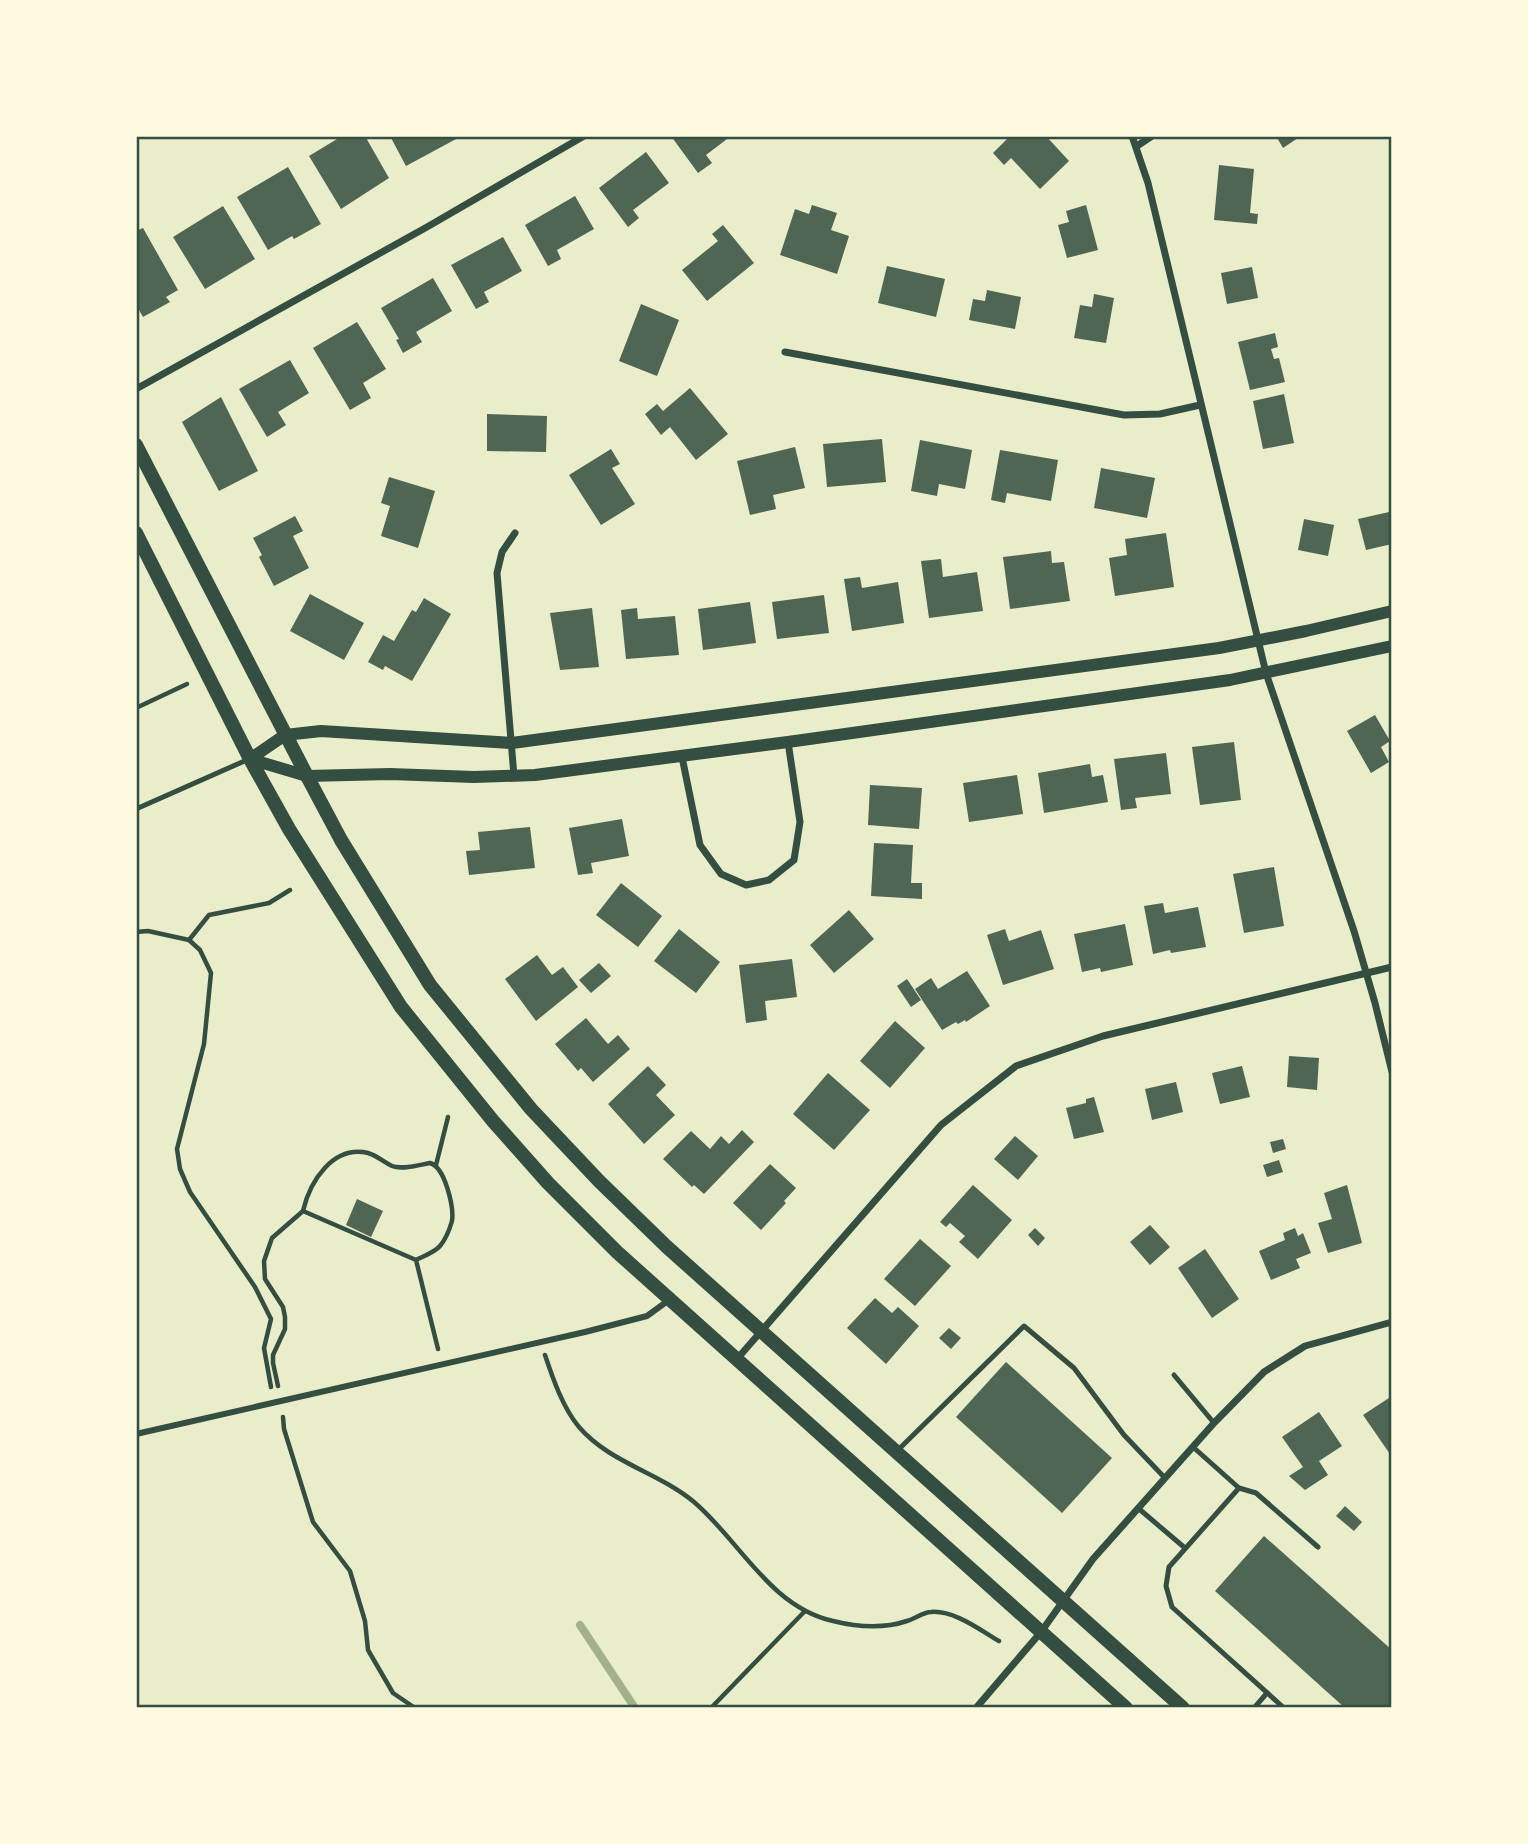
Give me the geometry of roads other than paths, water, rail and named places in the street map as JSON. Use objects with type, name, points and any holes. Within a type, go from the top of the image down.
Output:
[{"type":"main road","points":[[136,445],[341,839],[430,985],[495,1067],[598,1181],[761,1332],[1183,1707]]},
{"type":"main road","points":[[136,533],[250,759],[289,829],[401,1007],[433,1048],[548,1183],[617,1252],[1126,1707]]},
{"type":"street","points":[[136,390],[584,136]]},
{"type":"street","points":[[1132,136],[1148,183],[1257,642],[1367,972],[1391,1072]]},
{"type":"street","points":[[1137,146],[1152,136]]},
{"type":"street","points":[[785,352],[1124,415],[1160,414],[1200,405]]},
{"type":"street","points":[[514,776],[496,573],[502,552],[515,533]]},
{"type":"street","points":[[250,759],[285,735],[321,731],[512,743],[1257,642],[1391,611]]},
{"type":"street","points":[[250,759],[307,776],[514,776],[788,743],[1266,673],[1391,646]]},
{"type":"street","points":[[682,757],[700,845],[721,874],[746,886],[769,880],[794,860],[800,822],[788,743]]},
{"type":"street","points":[[737,1360],[941,1125],[1016,1066],[1103,1036],[1391,967]]},
{"type":"street","points":[[136,1434],[647,1316],[670,1299]]},
{"type":"street","points":[[976,1707],[1041,1632],[1093,1559],[1214,1423],[1265,1372],[1305,1346],[1391,1322]]},
{"type":"lane","points":[[136,809],[250,759]]},
{"type":"lane","points":[[896,1452],[1024,1326],[1074,1368],[1124,1435],[1166,1478]]},
{"type":"lane","points":[[1174,1375],[1214,1423]]},
{"type":"lane","points":[[1193,1447],[1239,1488],[1256,1493],[1318,1547]]},
{"type":"lane","points":[[1239,1488],[1169,1567],[1166,1586],[1172,1607],[1284,1707]]},
{"type":"lane","points":[[1138,1508],[1185,1548]]},
{"type":"lane","points":[[1254,1707],[1267,1693]]},
{"type":"waterway","points":[[580,1625],[635,1708]]}]
